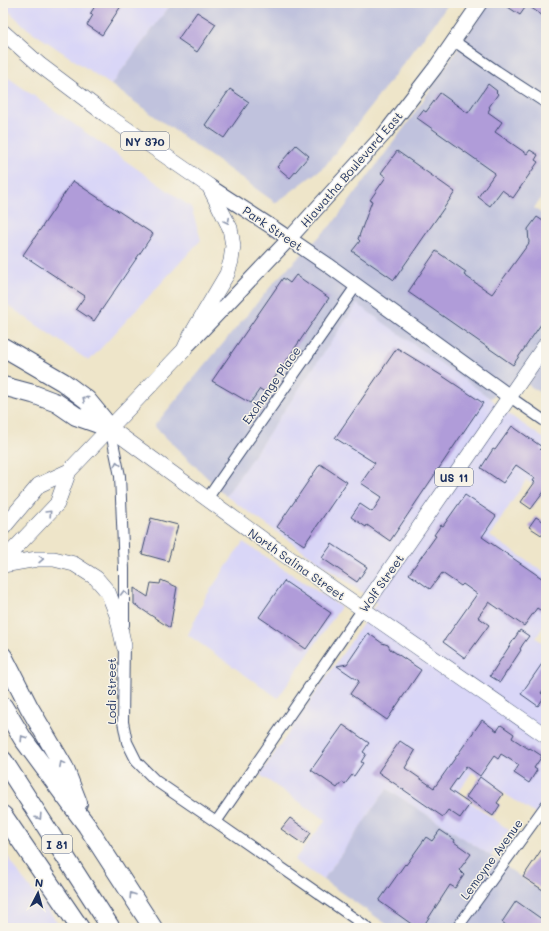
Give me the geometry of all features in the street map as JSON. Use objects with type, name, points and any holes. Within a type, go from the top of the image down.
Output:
[{"type":"highway","points":[[3,347],[63,382],[87,400],[110,428]]},
{"type":"highway","points":[[3,386],[33,394],[57,403],[76,416],[110,428]]},
{"type":"highway","points":[[3,656],[29,707],[64,767],[87,826]]},
{"type":"highway","name":"I 81","points":[[3,706],[23,739],[87,826],[153,928]]},
{"type":"highway","name":"I 81","points":[[3,760],[111,928]]},
{"type":"highway","points":[[3,772],[24,792]]},
{"type":"highway","points":[[3,815],[76,923]]},
{"type":"highway","points":[[3,836],[42,880],[76,923]]},
{"type":"main road","name":"Hiawatha Boulevard East","points":[[68,471],[290,239],[385,133],[435,68],[480,3]]},
{"type":"main road","name":"Park Street","points":[[3,32],[40,65],[105,114],[290,239],[510,397]]},
{"type":"main road","points":[[184,350],[226,274],[231,260],[233,246],[230,228],[210,186]]},
{"type":"main road","name":"Wolf Street","points":[[362,610],[546,344]]},
{"type":"main road","name":"North Salina Street","points":[[110,428],[276,550],[546,736]]},
{"type":"main road","points":[[3,528],[39,485],[68,471]]},
{"type":"main road","points":[[3,562],[57,504],[68,471]]},
{"type":"main road","points":[[3,565],[38,559],[54,559],[74,564],[96,578],[108,592],[117,615],[124,646]]},
{"type":"street","points":[[454,41],[546,104]]},
{"type":"street","name":"Exchange Place","points":[[207,499],[356,286]]},
{"type":"street","name":"Park Street","points":[[510,397],[546,422]]},
{"type":"street","name":"Lodi Street","points":[[110,428],[120,476],[124,569],[123,722],[127,742],[137,762],[156,781],[368,928]]},
{"type":"street","name":"Wolf Street","points":[[216,822],[362,610]]},
{"type":"street","name":"Lemoyne Avenue","points":[[457,928],[546,804]]},
{"type":"shaded area","points":[[3,3],[172,3],[111,85],[28,29],[3,6]]},
{"type":"shaded area","points":[[172,3],[449,3],[325,166],[276,203],[111,85]]},
{"type":"shaded area","points":[[489,3],[546,3],[546,191],[534,208],[546,217],[546,334],[521,380],[490,398],[357,304],[226,496],[154,426],[277,279],[334,222],[407,124]]},
{"type":"shaded area","points":[[3,74],[191,207],[201,240],[89,361],[3,302]]},
{"type":"shaded area","points":[[357,303],[546,440],[546,492],[526,480],[490,536],[546,573],[546,622],[536,638],[546,645],[546,821],[472,772],[458,793],[509,830],[491,856],[387,789],[323,880],[294,860],[326,820],[260,775],[377,603],[226,496]]},
{"type":"shaded area","points":[[546,357],[546,397],[527,384]]},
{"type":"shaded area","points":[[243,542],[341,607],[278,698],[188,635],[205,598]]},
{"type":"shaded area","points":[[387,789],[491,856],[546,895],[546,928],[392,928],[323,880]]},
{"type":"shaded area","points":[[3,849],[22,878],[61,928],[3,928]]},
{"type":"building","points":[[97,3],[123,3],[102,35],[87,25],[93,15],[90,14]]},
{"type":"building","points":[[502,3],[546,3],[546,18],[527,5],[520,15]]},
{"type":"building","points":[[197,12],[216,24],[197,52],[178,39]]},
{"type":"building","points":[[488,84],[497,91],[496,92],[498,94],[489,107],[488,112],[502,122],[495,132],[527,154],[530,150],[538,155],[535,160],[538,162],[513,198],[502,190],[490,206],[478,197],[495,173],[417,118],[423,110],[426,112],[440,93],[468,113]]},
{"type":"building","points":[[230,89],[249,102],[224,138],[205,125]]},
{"type":"building","points":[[296,145],[309,156],[290,178],[277,167]]},
{"type":"building","points":[[397,151],[455,192],[394,280],[352,251],[360,241],[358,239],[372,201],[370,200],[386,177],[381,173]]},
{"type":"building","points":[[73,181],[153,234],[94,321],[76,309],[85,296],[23,255]]},
{"type":"building","points":[[537,217],[546,223],[546,317],[513,365],[408,292],[436,251],[466,272],[464,275],[492,294],[529,243],[528,229]]},
{"type":"building","points":[[296,275],[329,298],[265,392],[260,389],[250,403],[212,381],[283,278],[290,283]]},
{"type":"building","points":[[397,348],[483,403],[390,541],[367,525],[366,527],[351,517],[360,504],[372,512],[382,497],[361,483],[375,463],[335,438]]},
{"type":"building","points":[[512,426],[542,447],[540,449],[546,454],[546,489],[531,509],[521,502],[535,482],[533,481],[535,478],[516,465],[503,483],[481,468],[493,449],[495,450]]},
{"type":"building","points":[[320,464],[347,482],[304,545],[277,527]]},
{"type":"building","points":[[465,495],[496,516],[482,537],[546,581],[546,614],[537,608],[524,626],[489,602],[478,617],[489,625],[465,658],[443,642],[477,594],[463,584],[461,586],[442,573],[430,589],[409,574],[436,536],[434,535],[441,525],[443,526]]},
{"type":"building","points":[[536,517],[546,523],[546,538],[529,527]]},
{"type":"building","points":[[151,518],[178,525],[168,561],[142,554]]},
{"type":"building","points":[[332,544],[367,567],[357,582],[322,558]]},
{"type":"building","points":[[161,580],[177,587],[170,628],[134,604],[134,588],[148,597],[151,583],[160,584]]},
{"type":"building","points":[[284,581],[331,613],[306,649],[259,617]]},
{"type":"building","points":[[520,630],[529,636],[500,682],[490,676]]},
{"type":"building","points":[[368,633],[382,643],[388,645],[390,649],[421,670],[387,720],[350,694],[359,681],[337,666],[347,664]]},
{"type":"building","points":[[546,658],[546,686],[541,693],[545,696],[538,706],[521,694]]},
{"type":"building","points":[[482,720],[497,731],[501,725],[514,734],[512,738],[542,756],[534,768],[537,770],[529,783],[514,773],[519,765],[501,754],[498,759],[494,756],[480,776],[466,766],[449,790],[470,804],[460,818],[448,810],[443,817],[378,772],[400,741],[415,751],[405,768],[434,788]]},
{"type":"building","points":[[343,725],[369,743],[363,752],[366,754],[361,762],[363,763],[354,776],[352,775],[345,784],[342,782],[337,788],[311,770]]},
{"type":"building","points":[[480,777],[503,794],[497,803],[500,805],[493,816],[466,797]]},
{"type":"building","points":[[290,818],[311,833],[303,844],[281,829]]},
{"type":"building","points":[[440,830],[455,840],[454,842],[471,854],[459,870],[464,875],[455,888],[450,885],[426,922],[421,928],[417,928],[379,901],[426,837],[432,841]]},
{"type":"building","points":[[546,843],[546,892],[523,877]]},
{"type":"building","points":[[516,901],[546,922],[546,928],[510,928],[502,922]]}]
